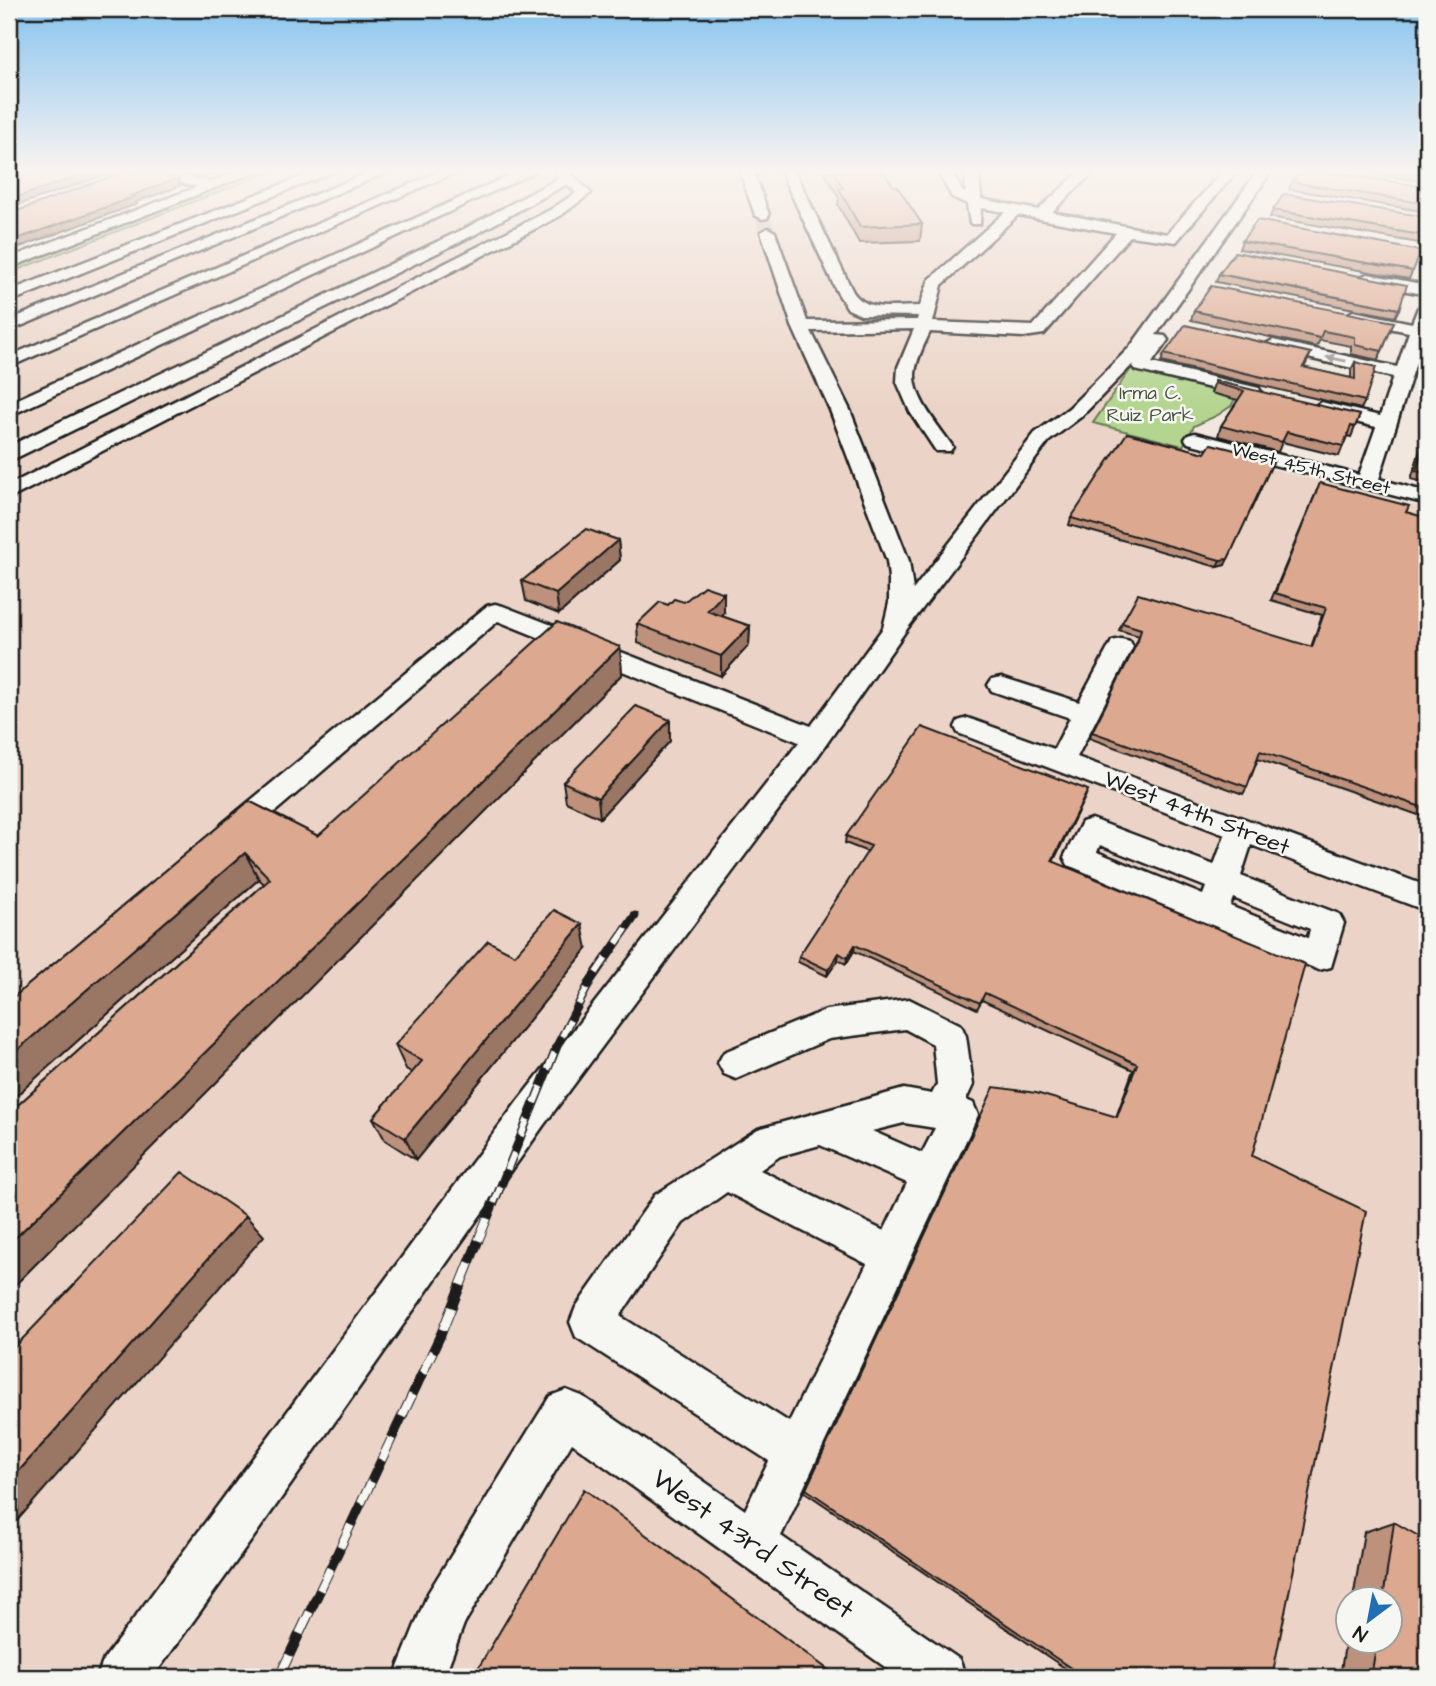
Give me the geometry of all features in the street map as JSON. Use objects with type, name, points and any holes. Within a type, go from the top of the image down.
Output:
[{"type":"street","points":[[9,263],[42,251]]},
{"type":"street","points":[[9,278],[78,251]]},
{"type":"street","points":[[9,297],[126,251]]},
{"type":"street","points":[[9,326],[191,251]]},
{"type":"street","points":[[9,362],[267,251]]},
{"type":"street","points":[[9,410],[356,251]]},
{"type":"street","points":[[9,454],[430,251]]},
{"type":"street","points":[[9,493],[482,251]]},
{"type":"street","points":[[774,251],[802,330],[840,410],[898,561],[902,586],[901,613],[895,629]]},
{"type":"street","points":[[827,251],[854,306],[867,311],[1024,332],[1038,330],[1109,251]]},
{"type":"street","points":[[943,447],[908,391],[906,373],[936,283],[971,251]]},
{"type":"street","points":[[122,1677],[242,1515],[530,1114],[816,738],[895,629],[1042,437],[1066,422],[1097,396],[1124,366],[1207,251]]},
{"type":"street","points":[[1228,251],[1205,286],[1141,366],[1272,397]]},
{"type":"street","points":[[1357,276],[1427,290]]},
{"type":"street","points":[[1367,483],[1427,301]]},
{"type":"street","points":[[1331,312],[1418,329]]},
{"type":"street","points":[[802,330],[913,330],[926,319]]},
{"type":"street","points":[[1251,340],[1403,374]]},
{"type":"street","points":[[1298,403],[1387,424]]},
{"type":"street","name":"West 45th Street","points":[[1195,439],[1427,498]]},
{"type":"street","points":[[209,850],[495,611],[816,738]]},
{"type":"street","points":[[1061,762],[1121,647]]},
{"type":"street","points":[[1001,685],[1085,714]]},
{"type":"street","name":"West 44th Street","points":[[968,727],[1427,899]]},
{"type":"street","points":[[1092,830],[1328,923],[1319,957],[1212,912],[1079,857],[1092,830]]},
{"type":"street","points":[[1212,912],[1242,830]]},
{"type":"street","points":[[736,1063],[826,1025],[909,1014],[949,1037],[955,1085],[942,1112]]},
{"type":"street","points":[[753,1544],[960,1115],[904,1106],[772,1141],[669,1209],[591,1322],[797,1452]]},
{"type":"street","points":[[822,1128],[931,1175]]},
{"type":"street","points":[[726,1172],[892,1256]]},
{"type":"street","name":"West 43rd Street","points":[[419,1677],[444,1610],[566,1412],[941,1677]]},
{"type":"shaded area","points":[[67,251],[1216,251],[1094,423],[1427,509],[1427,1677],[9,1677],[9,273]]},
{"type":"green space","points":[[52,251],[67,251],[9,273],[9,267]]},
{"type":"green space","name":"Irma C. Ruiz Park","points":[[1133,366],[1239,392],[1231,406],[1194,426],[1183,446],[1093,423]]},
{"type":"building","points":[[1297,251],[1421,251],[1413,271]]},
{"type":"building","points":[[1235,252],[1407,285],[1399,309],[1219,274]]},
{"type":"building","points":[[1211,286],[1394,322],[1382,351],[1355,345],[1355,337],[1323,331],[1320,338],[1194,311]]},
{"type":"building","points":[[1185,325],[1311,353],[1303,367],[1355,379],[1355,362],[1376,367],[1365,401],[1164,354]]},
{"type":"building","points":[[1215,381],[1360,415],[1355,427],[1351,426],[1343,446],[1287,432],[1282,442],[1221,426],[1244,391],[1214,383]]},
{"type":"building","points":[[1127,433],[1205,453],[1211,444],[1274,460],[1228,559],[1220,560],[1071,518]]},
{"type":"building","points":[[1427,435],[1427,473],[1416,471]]},
{"type":"building","points":[[1320,483],[1409,506],[1406,512],[1427,518],[1427,809],[1260,751],[1247,787],[1092,732],[1138,641],[1141,629],[1122,623],[1138,594],[1312,647],[1326,608],[1275,593]]},
{"type":"building","points":[[586,529],[618,540],[556,594],[522,581]]},
{"type":"building","points":[[704,586],[724,593],[707,611],[750,626],[721,656],[637,624],[660,602],[668,605],[674,599],[684,602]]},
{"type":"building","points":[[557,622],[620,647],[9,1244],[9,1113],[270,879],[245,853],[9,1057],[9,1001],[249,801],[318,836]]},
{"type":"building","points":[[636,706],[670,720],[598,798],[563,782]]},
{"type":"building","points":[[922,727],[1088,790],[1052,861],[1305,964],[1252,1156],[1366,1211],[1272,1677],[1084,1677],[806,1489],[994,1087],[1036,1093],[1117,1117],[1137,1064],[985,993],[980,1003],[855,945],[847,958],[839,953],[828,970],[799,956],[871,846],[846,836]]},
{"type":"building","points":[[554,910],[582,924],[405,1138],[373,1118],[422,1061],[395,1045],[488,941],[515,955]]},
{"type":"building","points":[[182,1172],[246,1216],[9,1482],[9,1353]]},
{"type":"building","points":[[584,1489],[838,1677],[473,1677]]},
{"type":"building","points":[[1394,1522],[1427,1541],[1427,1677],[1371,1677],[1375,1654],[1404,1654],[1404,1584],[1385,1584]]},
{"type":"railway","points":[[494,1203],[557,1046],[591,980],[635,916]]},
{"type":"railway","points":[[279,1677],[441,1334],[494,1201]]}]
